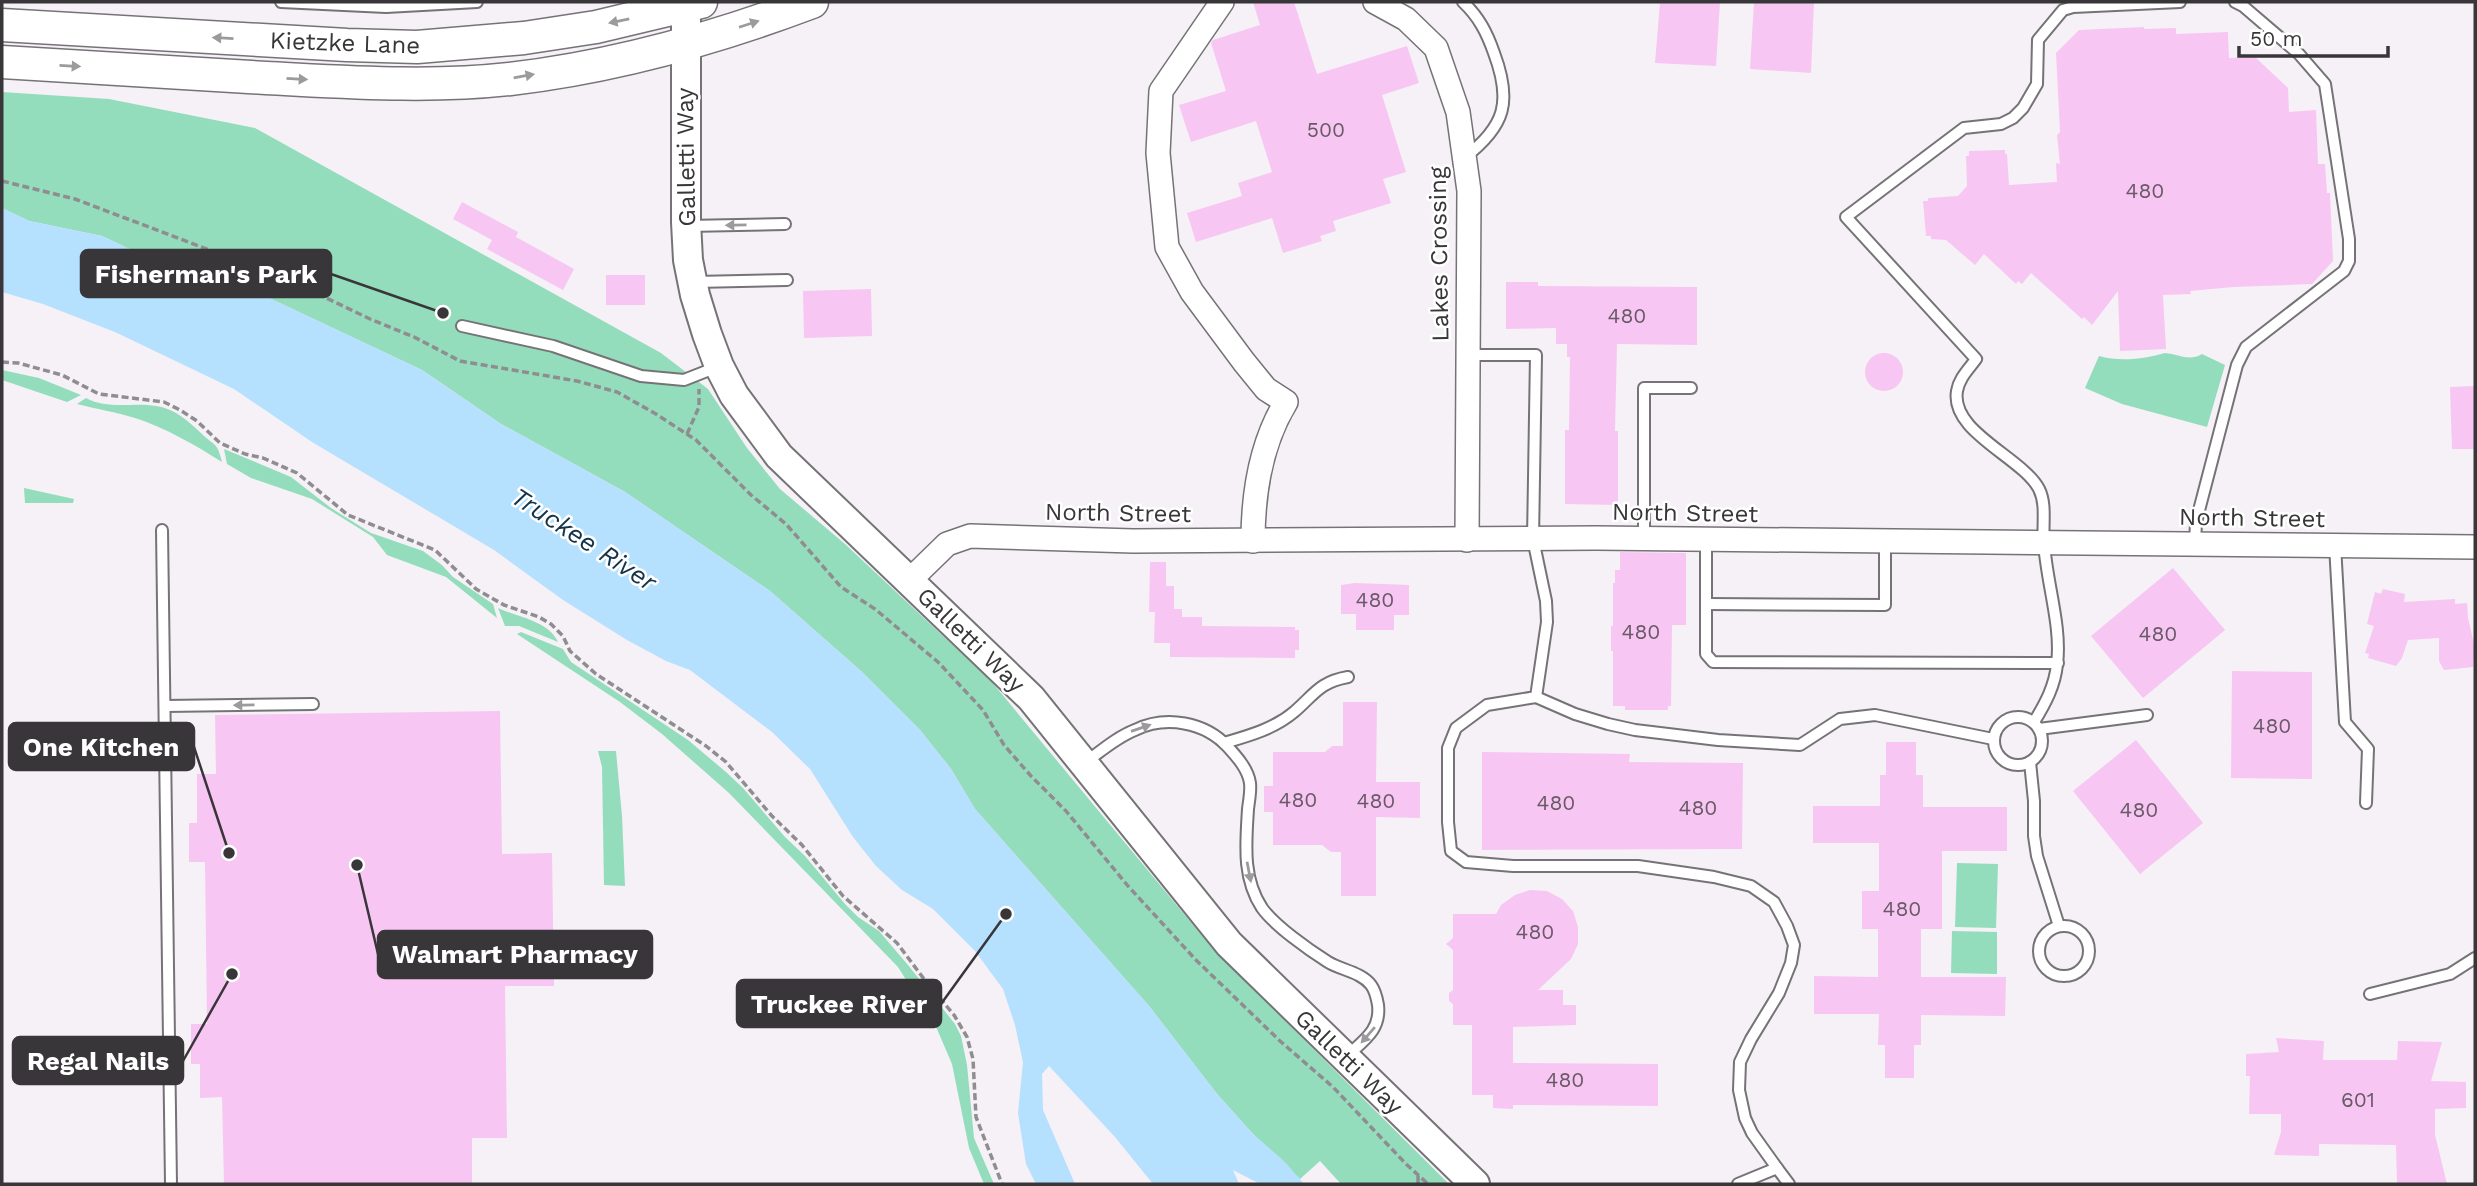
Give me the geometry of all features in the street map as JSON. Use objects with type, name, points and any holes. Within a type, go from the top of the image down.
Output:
[{"type":"main road","name":"Kietzke Lane","points":[[2,62],[402,84],[510,79],[614,61],[685,44],[812,2]]},
{"type":"main road","name":"Kietzke Lane","points":[[2,25],[417,47],[524,38],[596,27],[691,3]]},
{"type":"street","points":[[1222,2],[1161,91],[1158,153],[1167,247],[1192,292],[1244,362],[1265,389],[1286,402],[1276,418],[1259,471],[1253,541]]},
{"type":"street","name":"Lakes Crossing","points":[[1375,2],[1406,19],[1436,48],[1458,113],[1469,191],[1467,540]]},
{"type":"street","name":"Galletti Way","points":[[691,3],[685,44],[686,226],[692,283],[707,334],[709,370],[734,395],[779,456],[1031,698],[1229,944],[1475,1184]]},
{"type":"street","name":"North Street","points":[[910,580],[947,544],[970,536],[1133,541],[1706,539],[2475,547]]},
{"type":"lane","points":[[281,2],[386,7],[477,2]]},
{"type":"lane","points":[[1463,2],[1485,29],[1503,78],[1504,89],[1498,121],[1485,140],[1464,158]]},
{"type":"lane","points":[[2036,726],[2049,698],[2058,663],[2057,634],[2044,542],[2043,500],[2032,480],[1963,419],[1957,391],[1961,378],[1976,359],[1846,217],[1964,128],[2001,124],[2013,118],[2028,101],[2037,84],[2038,40],[2063,10],[2073,7],[2180,2]]},
{"type":"lane","points":[[2195,544],[2196,522],[2237,365],[2246,347],[2344,271],[2349,261],[2349,239],[2325,84],[2299,54],[2235,2]]},
{"type":"lane","points":[[686,226],[785,224]]},
{"type":"lane","points":[[692,283],[787,280]]},
{"type":"lane","points":[[462,326],[553,346],[641,376],[684,380],[709,370]]},
{"type":"lane","points":[[1468,355],[1536,355],[1533,539],[1546,601],[1547,622],[1536,697]]},
{"type":"lane","points":[[1644,539],[1644,388],[1691,388]]},
{"type":"lane","points":[[162,530],[170,1184]]},
{"type":"lane","points":[[1706,539],[1706,653],[1713,662],[2058,663]]},
{"type":"lane","points":[[1706,604],[1885,605],[1885,541]]},
{"type":"lane","points":[[2335,545],[2345,722],[2368,749],[2366,803]]},
{"type":"lane","points":[[1224,743],[1259,732],[1293,713],[1331,680],[1348,677]]},
{"type":"lane","points":[[1789,1184],[1752,1133],[1745,1118],[1739,1090],[1740,1062],[1779,993],[1791,963],[1794,945],[1774,902],[1751,886],[1714,877],[1638,866],[1513,866],[1466,862],[1451,851],[1448,822],[1448,748],[1456,728],[1487,705],[1536,697],[1575,714],[1608,724],[1718,740],[1800,745],[1840,719],[1875,715],[1993,739]]},
{"type":"lane","points":[[165,706],[313,704]]},
{"type":"lane","points":[[2036,726],[2147,716]]},
{"type":"lane","points":[[2012,717],[2027,718],[2036,726],[2042,745],[2039,753],[2030,762],[2019,765],[2003,760],[1994,747],[1993,739],[1999,725],[2012,717]]},
{"type":"lane","points":[[1083,764],[1124,735],[1150,724],[1166,722],[1196,726],[1210,730],[1224,743],[1245,769],[1250,784],[1245,852],[1251,884],[1263,908],[1287,931],[1329,962],[1371,985],[1379,1018],[1374,1031],[1345,1058]]},
{"type":"lane","points":[[2030,762],[2037,856],[2059,926]]},
{"type":"lane","points":[[2059,926],[2076,929],[2087,941],[2088,958],[2084,965],[2070,975],[2054,973],[2047,969],[2040,956],[2039,948],[2046,934],[2059,926]]},
{"type":"lane","points":[[2370,994],[2451,974],[2475,958]]},
{"type":"lane","points":[[1738,1184],[1777,1168]]},
{"type":"path","points":[[2,181],[75,199],[220,254],[258,265],[460,361],[577,381],[617,392],[687,434],[786,524],[841,587],[874,609],[939,662],[983,710],[1004,745],[1022,766],[1066,811],[1128,886],[1196,960],[1280,1041],[1333,1087],[1428,1184]]},
{"type":"path","points":[[2,362],[18,363],[62,375],[99,394],[164,402],[197,421],[220,443],[298,473],[348,515],[435,550],[476,589],[504,605],[551,624],[563,636],[570,651],[596,674],[726,762],[751,788],[772,816],[802,845],[844,896],[897,943],[954,1015],[967,1037],[973,1059],[976,1117],[1002,1184]]},
{"type":"path","points":[[687,434],[699,407],[709,370]]},
{"type":"path","points":[[1418,1176],[1418,1184]]},
{"type":"green space","points":[[2,92],[109,99],[255,128],[661,353],[708,389],[747,448],[780,489],[845,544],[991,681],[1213,949],[1449,1184],[1341,1184],[1320,1161],[1300,1179],[1252,1133],[1217,1094],[1149,1006],[975,809],[951,769],[920,730],[862,672],[770,591],[625,492],[501,424],[422,370],[267,297],[184,275],[102,236],[29,221],[2,208]]},
{"type":"green space","points":[[2165,353],[2188,357],[2202,354],[2225,365],[2207,427],[2122,404],[2085,388],[2099,356],[2132,359]]},
{"type":"green space","points":[[2,370],[39,378],[81,395],[67,402],[2,380]]},
{"type":"green space","points":[[86,398],[103,404],[147,405],[169,409],[215,445],[222,462],[180,437],[147,422],[77,404]]},
{"type":"green space","points":[[224,449],[291,477],[331,508],[371,533],[423,551],[453,577],[493,604],[497,618],[446,577],[387,555],[373,537],[312,499],[251,478],[227,464]]},
{"type":"green space","points":[[24,488],[74,499],[73,503],[25,503]]},
{"type":"green space","points":[[498,608],[540,624],[554,635],[558,642],[519,626],[505,626]]},
{"type":"green space","points":[[521,632],[563,649],[571,662],[688,740],[743,788],[858,917],[879,931],[955,1024],[961,1036],[967,1065],[974,1138],[994,1184],[984,1184],[969,1148],[952,1064],[937,1029],[898,967],[729,793],[662,734],[620,702],[517,634]]},
{"type":"green space","points":[[598,751],[616,751],[625,886],[604,885],[602,767]]},
{"type":"green space","points":[[1957,863],[1998,864],[1996,928],[1955,927]]},
{"type":"green space","points":[[1952,931],[1997,932],[1997,974],[1951,973]]},
{"type":"water","points":[[2,208],[29,221],[102,236],[184,275],[267,297],[422,370],[501,424],[625,492],[770,591],[862,672],[920,730],[951,769],[975,809],[1149,1006],[1217,1094],[1304,1184],[1260,1184],[1233,1170],[1239,1184],[1153,1184],[1115,1137],[1049,1066],[1042,1074],[1043,1110],[1075,1184],[1036,1184],[1026,1164],[1018,1113],[1023,1062],[1003,989],[975,951],[933,909],[902,890],[876,866],[853,837],[810,769],[772,732],[690,670],[666,661],[627,640],[563,600],[494,550],[312,442],[234,389],[115,332],[43,304],[2,292]]},
{"type":"building","points":[[1253,2],[1294,2],[1317,74],[1407,46],[1419,83],[1382,95],[1406,172],[1383,179],[1391,203],[1333,221],[1336,231],[1320,236],[1322,241],[1283,253],[1272,218],[1196,242],[1187,213],[1242,196],[1238,183],[1272,172],[1256,121],[1191,142],[1179,105],[1226,91],[1211,43],[1213,40],[1260,25]]},
{"type":"building","points":[[1660,2],[1720,2],[1716,66],[1655,63]]},
{"type":"building","points":[[1754,2],[1814,2],[1811,73],[1750,69]]},
{"type":"building","points":[[2176,28],[2176,34],[2228,32],[2229,58],[2255,57],[2288,88],[2289,112],[2316,110],[2318,164],[2325,164],[2327,193],[2330,193],[2333,261],[2312,284],[2233,287],[2190,291],[2191,294],[2163,295],[2166,349],[2120,351],[2118,291],[2092,325],[2031,273],[2022,284],[2018,281],[2016,284],[1984,254],[1975,265],[1946,240],[1926,236],[1923,201],[1928,201],[1928,198],[1958,196],[1967,186],[1966,156],[1969,156],[1969,151],[2005,150],[2009,185],[2057,182],[2056,163],[2060,164],[2057,135],[2060,132],[2056,53],[2079,30]]},
{"type":"building","points":[[462,202],[518,232],[516,237],[574,269],[563,290],[487,249],[492,240],[453,219]]},
{"type":"building","points":[[606,275],[645,275],[645,305],[606,305]]},
{"type":"building","points":[[1506,282],[1538,282],[1538,286],[1697,287],[1697,345],[1617,344],[1615,431],[1618,431],[1618,505],[1565,504],[1565,430],[1569,430],[1570,357],[1567,357],[1567,344],[1556,344],[1556,328],[1506,329]]},
{"type":"building","points":[[871,289],[872,336],[804,338],[803,291]]},
{"type":"building","points":[[1884,353],[1898,358],[1903,372],[1898,386],[1884,391],[1870,386],[1865,372],[1870,358]]},
{"type":"building","points":[[2475,386],[2475,449],[2452,449],[2450,387]]},
{"type":"building","points":[[1620,552],[1686,553],[1686,625],[1672,625],[1671,706],[1668,706],[1668,710],[1625,710],[1625,706],[1613,706],[1611,626],[1613,583],[1615,570],[1620,570]]},
{"type":"building","points":[[1150,562],[1166,562],[1166,586],[1174,586],[1174,609],[1182,609],[1182,617],[1202,617],[1202,626],[1295,627],[1295,630],[1299,630],[1299,650],[1295,650],[1295,658],[1170,657],[1170,643],[1154,643],[1155,612],[1149,612]]},
{"type":"building","points":[[2173,568],[2225,630],[2143,698],[2091,636]]},
{"type":"building","points":[[1341,585],[1409,585],[1409,615],[1394,615],[1394,630],[1356,630],[1356,614],[1341,614]]},
{"type":"building","points":[[2383,589],[2405,594],[2404,602],[2455,599],[2455,604],[2467,603],[2475,648],[2473,667],[2444,670],[2439,661],[2439,638],[2408,640],[2396,666],[2368,658],[2369,654],[2365,653],[2374,626],[2367,624],[2375,592],[2381,594]]},
{"type":"building","points":[[2232,671],[2312,672],[2312,779],[2231,778]]},
{"type":"building","points":[[1343,702],[1377,702],[1376,782],[1420,782],[1420,818],[1376,817],[1376,896],[1341,896],[1341,852],[1331,852],[1322,845],[1273,845],[1273,812],[1264,812],[1264,786],[1273,786],[1273,752],[1325,752],[1332,746],[1343,746]]},
{"type":"building","points":[[500,711],[502,854],[552,853],[554,986],[505,986],[507,1138],[472,1138],[472,1184],[224,1184],[222,1097],[200,1098],[200,1064],[191,1064],[191,1024],[207,1024],[205,862],[189,862],[189,823],[197,823],[197,774],[216,774],[215,715]]},
{"type":"building","points":[[2136,740],[2203,823],[2140,874],[2073,791]]},
{"type":"building","points":[[1886,742],[1916,742],[1916,775],[1923,775],[1923,807],[2007,807],[2007,851],[1942,851],[1942,929],[1921,929],[1921,977],[2006,977],[2005,1016],[1921,1015],[1921,1045],[1914,1045],[1914,1078],[1885,1078],[1885,1045],[1878,1045],[1879,1014],[1814,1014],[1814,976],[1878,977],[1878,929],[1862,929],[1862,891],[1879,891],[1879,843],[1813,843],[1813,806],[1880,806],[1880,775],[1886,775]]},
{"type":"building","points":[[1482,752],[1630,754],[1629,762],[1743,763],[1742,849],[1482,850]]},
{"type":"building","points":[[1530,890],[1547,891],[1562,899],[1573,911],[1578,927],[1578,944],[1571,959],[1538,990],[1563,990],[1563,1005],[1576,1005],[1576,1025],[1513,1027],[1513,1063],[1658,1064],[1658,1106],[1513,1105],[1513,1109],[1493,1108],[1493,1095],[1472,1095],[1472,1025],[1453,1025],[1453,1004],[1449,1001],[1449,993],[1453,990],[1453,950],[1446,944],[1453,938],[1453,914],[1496,914],[1501,905],[1515,895]]},
{"type":"building","points":[[2276,1038],[2324,1041],[2323,1060],[2397,1060],[2398,1041],[2442,1042],[2431,1081],[2466,1082],[2466,1108],[2435,1109],[2435,1135],[2447,1184],[2397,1184],[2396,1145],[2319,1144],[2319,1156],[2274,1155],[2281,1132],[2281,1114],[2249,1114],[2250,1076],[2246,1076],[2246,1054],[2279,1052]]},
{"type":"place","name":"Fisherman's Park","points":[[443,313]]},
{"type":"place","name":"One Kitchen","points":[[229,853]]},
{"type":"place","name":"Walmart Pharmacy","points":[[357,865]]},
{"type":"place","name":"Truckee River","points":[[1006,914]]},
{"type":"place","name":"Regal Nails","points":[[232,974]]}]
